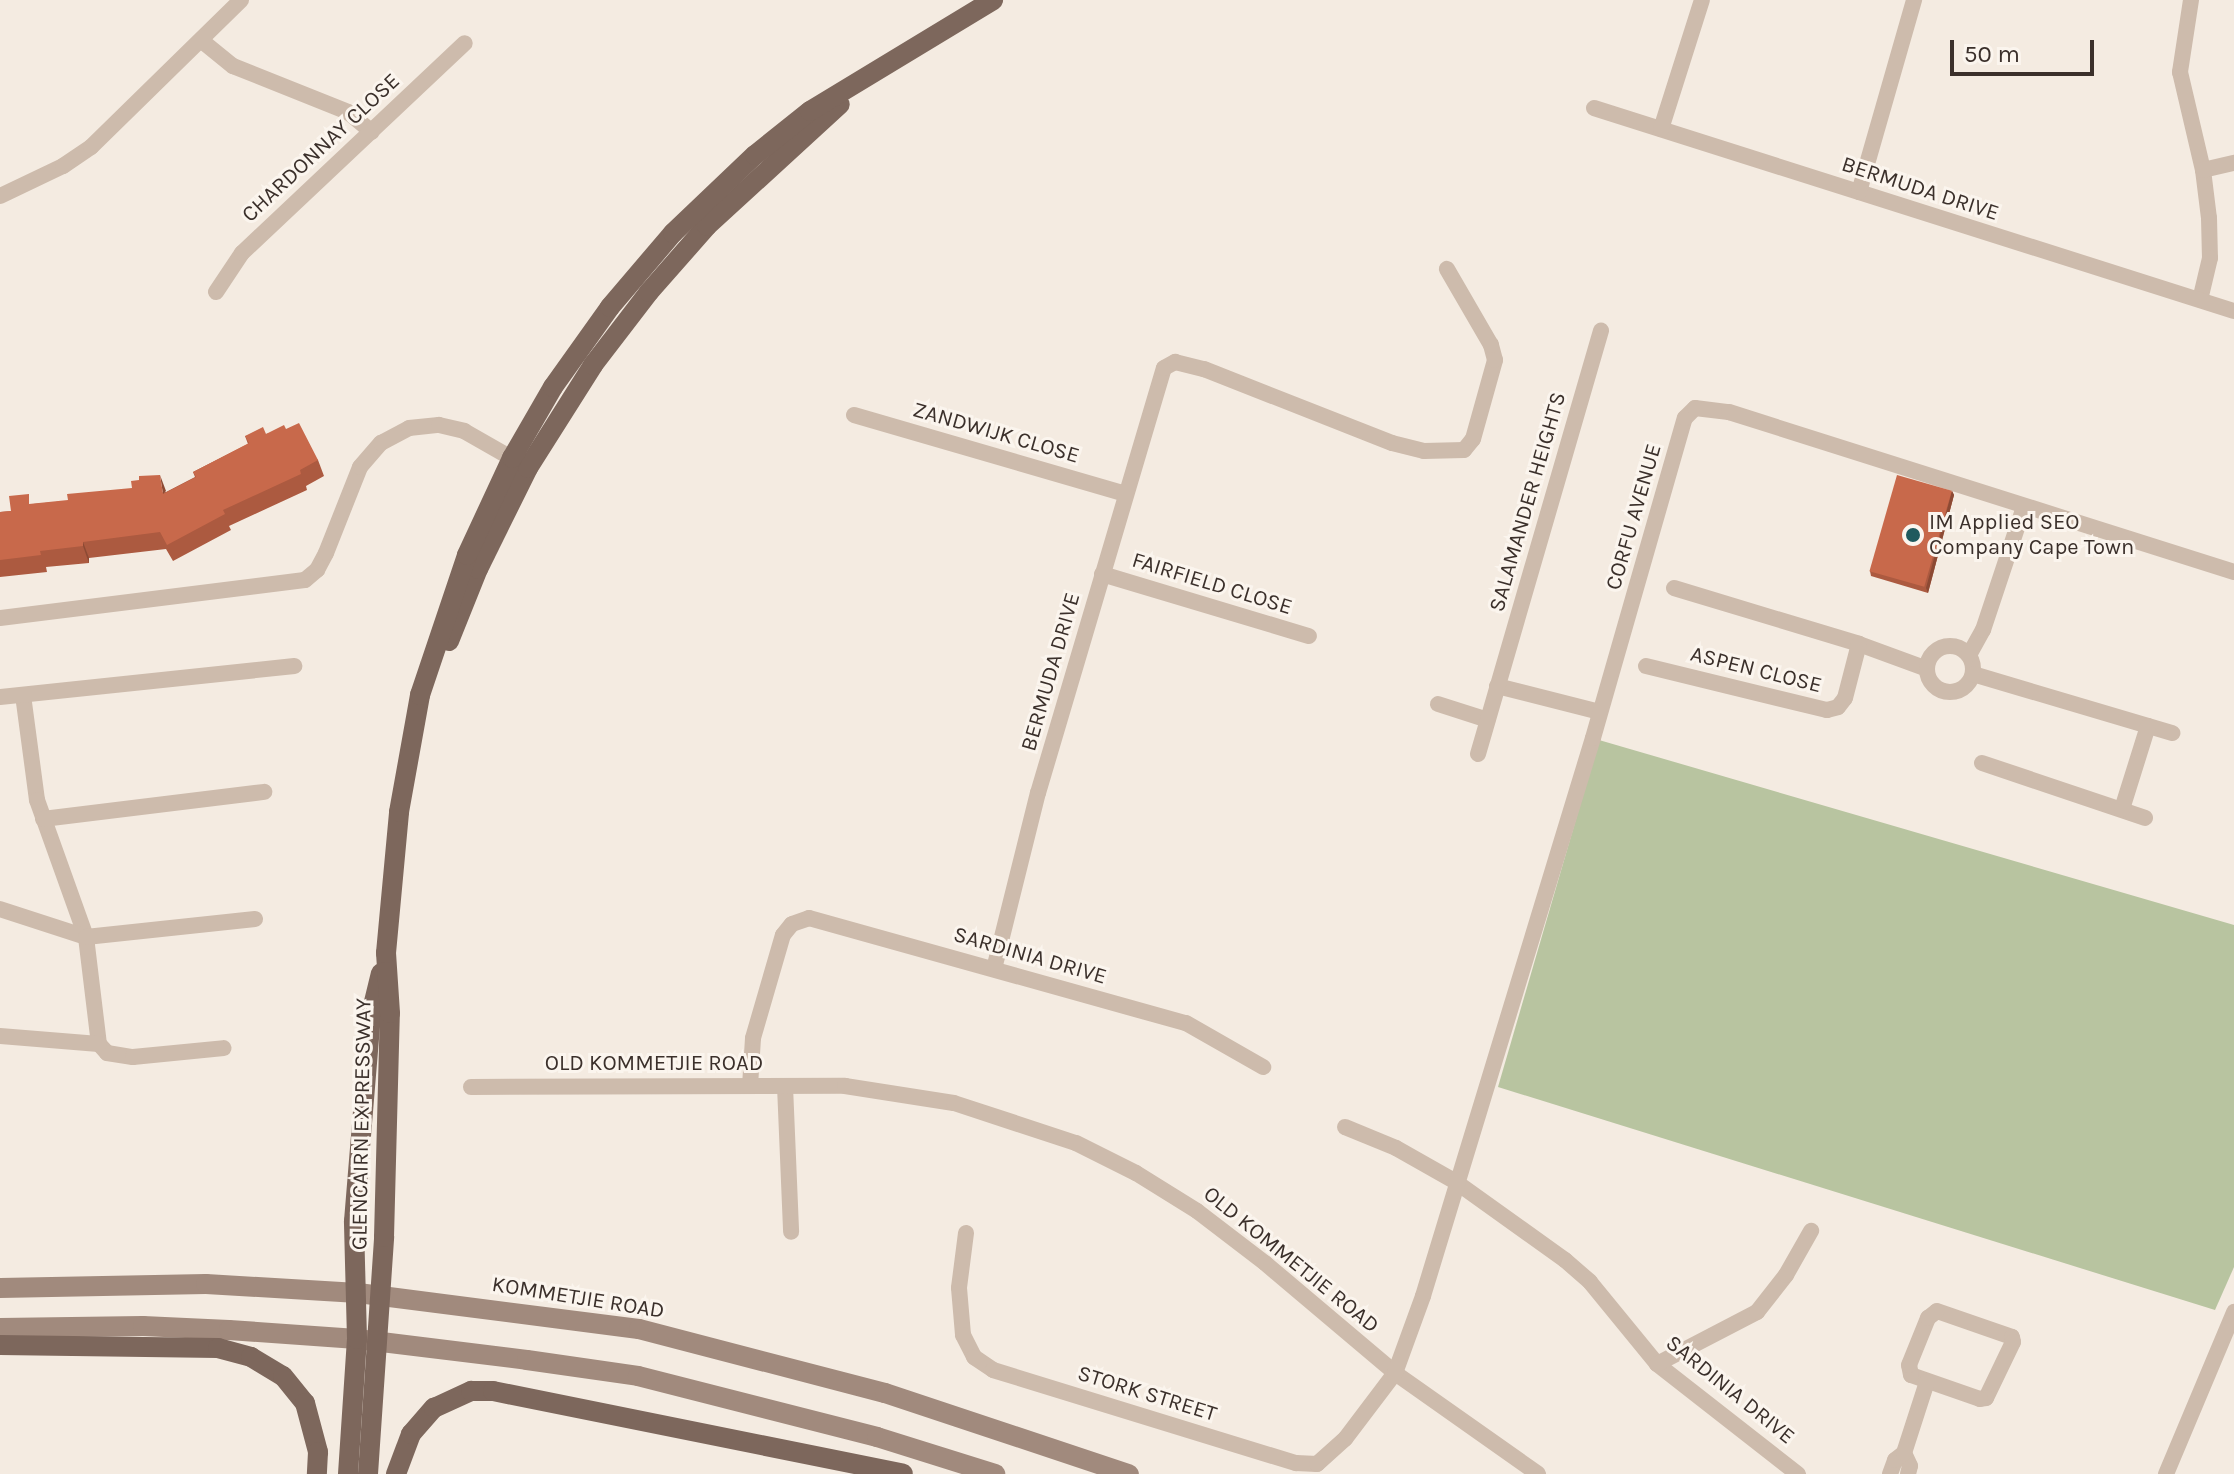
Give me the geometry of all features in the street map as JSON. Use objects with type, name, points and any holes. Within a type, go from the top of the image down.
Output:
[{"type":"main road","name":"GLENCAIRN EXPRESSWAY","points":[[368,1474],[382,1295],[389,1059],[386,953],[399,812],[417,727],[520,463],[669,268],[730,202],[866,79],[993,0]]},
{"type":"main road","name":"GLENCAIRN EXPRESSWAY","points":[[348,1474],[357,1339],[354,1221],[371,1014],[386,953]]},
{"type":"main road","name":"KOMMETJIE ROAD","points":[[0,1288],[206,1284],[358,1293],[639,1329],[885,1393],[1129,1474]]},
{"type":"main road","points":[[0,1328],[143,1326],[357,1339],[638,1376],[877,1437],[995,1474]]},
{"type":"main road","points":[[0,1345],[218,1348],[251,1357],[283,1376],[305,1403],[318,1452],[317,1474]]},
{"type":"main road","points":[[396,1474],[411,1434],[434,1408],[471,1391],[493,1391],[903,1474]]},
{"type":"street","points":[[0,196],[63,166],[91,147],[241,0]]},
{"type":"street","points":[[1661,129],[1702,0]]},
{"type":"street","points":[[1859,192],[1914,0]]},
{"type":"street","points":[[2191,0],[2180,72],[2203,170],[2210,258],[2200,300]]},
{"type":"street","points":[[202,41],[233,66],[348,112],[372,132]]},
{"type":"street","name":"CHARDONNAY CLOSE","points":[[216,292],[242,253],[465,43]]},
{"type":"street","name":"BERMUDA DRIVE","points":[[1594,108],[2234,311]]},
{"type":"street","points":[[2203,170],[2234,163]]},
{"type":"street","name":"BERMUDA DRIVE","points":[[994,969],[1038,793],[1164,368],[1175,362],[1255,387],[1326,419],[1392,443],[1424,451],[1464,450],[1473,439],[1493,379],[1495,360],[1491,345],[1447,269]]},
{"type":"street","name":"SALAMANDER HEIGHTS","points":[[1478,754],[1601,330]]},
{"type":"street","name":"CORFU AVENUE","points":[[1395,1373],[1423,1296],[1600,712],[1685,418],[1695,408],[1729,412],[2234,572]]},
{"type":"street","name":"ZANDWIJK CLOSE","points":[[854,415],[1126,494]]},
{"type":"street","points":[[0,618],[305,580],[317,570],[326,553],[350,487],[366,458],[390,436],[409,428],[452,427],[472,434],[520,463]]},
{"type":"street","points":[[1969,655],[1953,646],[1934,652],[1927,669],[1930,681],[1945,692],[1963,689],[1973,674],[1969,655],[1983,630],[2024,507]]},
{"type":"street","name":"FAIRFIELD CLOSE","points":[[1102,574],[1309,636]]},
{"type":"street","points":[[1674,588],[1859,644],[1927,669]]},
{"type":"street","name":"ASPEN CLOSE","points":[[1646,666],[1798,706],[1827,710],[1838,707],[1845,698],[1859,644]]},
{"type":"street","points":[[0,697],[294,666]]},
{"type":"street","points":[[1973,674],[2172,733]]},
{"type":"street","points":[[1497,686],[1600,712]]},
{"type":"street","points":[[23,695],[30,762],[43,819],[86,937],[99,1044],[107,1053],[133,1057],[224,1048]]},
{"type":"street","points":[[1438,704],[1488,720]]},
{"type":"street","points":[[2122,809],[2148,726]]},
{"type":"street","points":[[1982,763],[2145,818]]},
{"type":"street","points":[[43,819],[264,792]]},
{"type":"street","points":[[0,909],[86,937],[255,919]]},
{"type":"street","name":"SARDINIA DRIVE","points":[[750,1086],[753,1038],[783,935],[801,919],[820,918],[1186,1023],[1263,1067]]},
{"type":"street","points":[[0,1036],[99,1044]]},
{"type":"street","points":[[785,1086],[791,1232]]},
{"type":"street","name":"OLD KOMMETJIE ROAD","points":[[471,1087],[845,1086],[954,1103],[1095,1152],[1197,1211],[1395,1373],[1538,1474]]},
{"type":"street","name":"SARDINIA DRIVE","points":[[1345,1127],[1396,1148],[1456,1182],[1582,1273],[1657,1364],[1798,1474]]},
{"type":"street","points":[[1657,1364],[1737,1326],[1757,1312],[1786,1275],[1811,1231]]},
{"type":"street","name":"STORK STREET","points":[[966,1233],[959,1288],[967,1345],[982,1363],[999,1373],[1309,1469],[1323,1461],[1345,1439],[1395,1373]]},
{"type":"street","points":[[1937,1311],[2012,1337],[2013,1342],[1986,1398],[1980,1399],[1927,1382],[1911,1375],[1909,1365],[1932,1313],[1937,1311]]},
{"type":"street","points":[[2166,1474],[2234,1312]]},
{"type":"street","points":[[1890,1474],[1895,1460],[1904,1453],[1927,1382]]},
{"type":"street","points":[[1904,1453],[1910,1466],[1908,1474]]},
{"type":"green space","points":[[1599,740],[2234,925],[2234,1267],[2215,1310],[1498,1087]]},
{"type":"building","points":[[299,423],[318,460],[300,470],[301,474],[223,510],[225,514],[167,545],[160,532],[83,542],[83,546],[0,560],[0,512],[11,511],[9,496],[29,494],[29,504],[68,500],[67,494],[132,488],[131,481],[139,480],[139,476],[160,475],[163,494],[196,477],[193,472],[249,443],[245,436],[263,427],[266,434],[284,425],[286,429]]},
{"type":"building","name":"IM Applied SEO Company Cape Town","points":[[1897,475],[1952,491],[1924,587],[1869,571]]},
{"type":"place","name":"IM Applied SEO Company Cape Town","points":[[1913,535]]}]
